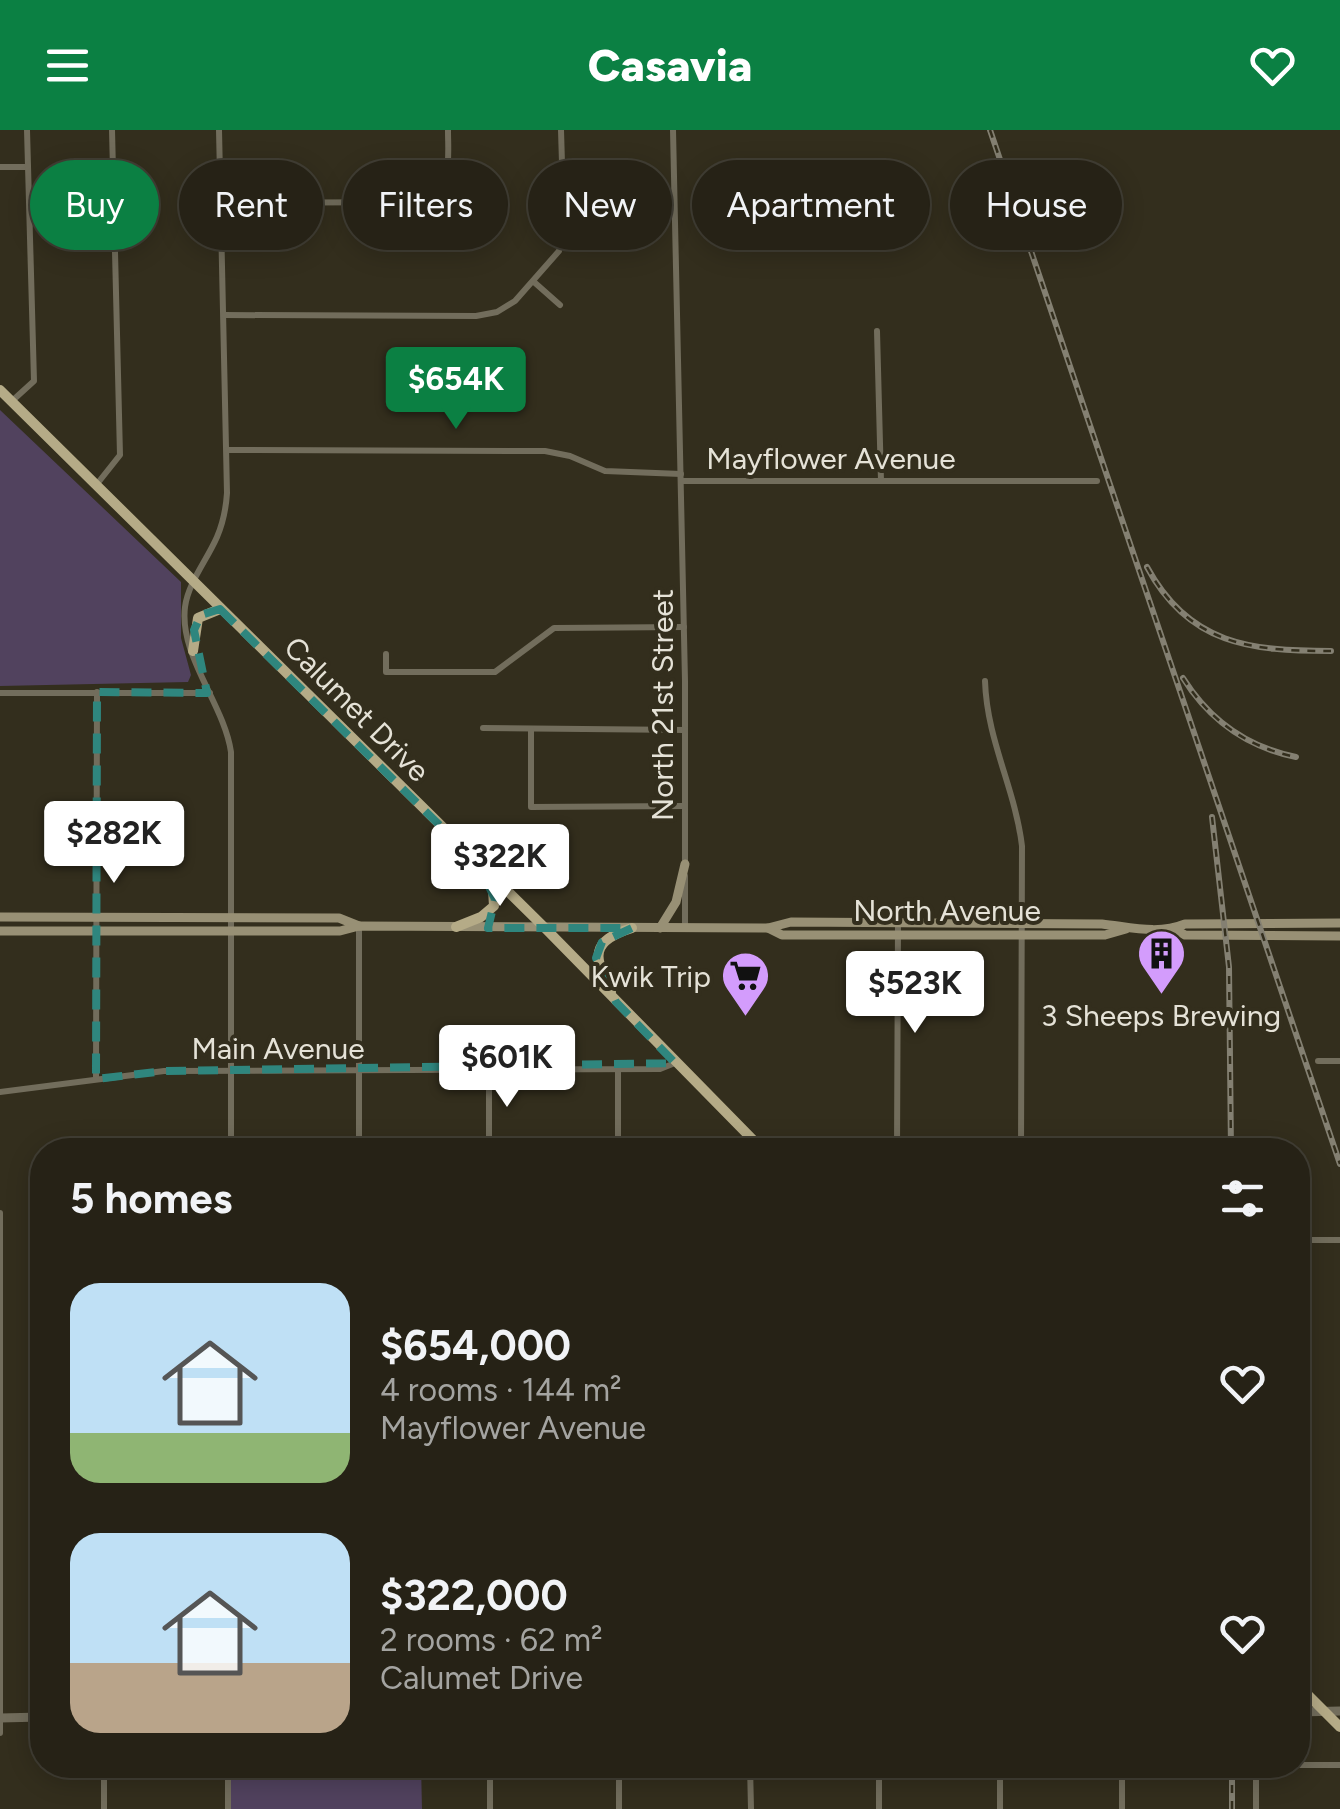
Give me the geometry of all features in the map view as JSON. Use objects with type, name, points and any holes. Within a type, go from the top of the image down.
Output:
[{"type":"main road","name":"Calumet Drive","points":[[0,390],[544,928],[750,1138]]},
{"type":"main road","points":[[193,651],[199,617],[220,609]]},
{"type":"main road","points":[[456,927],[481,917],[494,906],[494,890],[477,862]]},
{"type":"main road","points":[[660,928],[676,902],[685,864]]},
{"type":"main road","name":"North Avenue","points":[[0,917],[339,918],[359,926]]},
{"type":"main road","name":"North Avenue","points":[[0,931],[340,932],[359,926],[768,928],[785,922],[1102,924],[1126,929],[1174,929],[1186,924],[1340,923]]},
{"type":"main road","points":[[616,1002],[602,974],[598,954],[607,939],[632,928]]},
{"type":"main road","name":"North Avenue","points":[[768,928],[784,935],[1112,935],[1126,929]]},
{"type":"main road","name":"North Avenue","points":[[1174,929],[1185,935],[1340,936]]},
{"type":"main road","points":[[1310,1697],[1340,1728]]},
{"type":"street","points":[[12,401],[34,380],[26,130]]},
{"type":"street","points":[[96,485],[120,455],[112,130]]},
{"type":"street","points":[[219,130],[220,160]]},
{"type":"street","points":[[323,203],[424,202],[438,193],[446,179],[448,130]]},
{"type":"street","points":[[224,316],[486,316],[507,308],[552,262],[562,240],[562,130]]},
{"type":"street","name":"North 21st Street","points":[[672,130],[684,627],[685,928]]},
{"type":"street","points":[[0,168],[28,167]]},
{"type":"street","points":[[222,250],[228,492],[222,523],[184,613],[187,636],[224,722],[232,752],[231,1138]]},
{"type":"street","points":[[534,282],[560,306]]},
{"type":"street","points":[[878,331],[880,481]]},
{"type":"street","name":"Mayflower Avenue","points":[[227,450],[545,451],[570,456],[605,472],[681,478],[1097,481]]},
{"type":"street","points":[[386,654],[386,672],[495,672],[554,628],[684,627]]},
{"type":"street","points":[[984,681],[990,734],[1020,830],[1020,1138]]},
{"type":"street","points":[[96,1079],[97,692]]},
{"type":"street","points":[[0,693],[210,693]]},
{"type":"street","points":[[483,728],[685,730]]},
{"type":"street","points":[[531,729],[531,807],[685,806]]},
{"type":"street","points":[[896,1138],[898,923]]},
{"type":"street","points":[[359,926],[359,1138]]},
{"type":"street","points":[[1318,1061],[1340,1061]]},
{"type":"street","name":"Main Avenue","points":[[0,1092],[164,1071],[660,1070],[675,1064]]},
{"type":"street","points":[[488,1070],[489,1138]]},
{"type":"street","points":[[618,1070],[618,1138]]},
{"type":"street","points":[[0,1733],[1,1212]]},
{"type":"street","points":[[1310,1240],[1340,1240]]},
{"type":"street","points":[[1310,1712],[1340,1712]]},
{"type":"street","points":[[0,1718],[30,1717]]},
{"type":"street","points":[[1310,1765],[1340,1766]]},
{"type":"street","points":[[104,1778],[104,1809]]},
{"type":"street","points":[[228,1778],[228,1809]]},
{"type":"street","points":[[490,1778],[490,1809]]},
{"type":"street","points":[[620,1778],[620,1809]]},
{"type":"street","points":[[750,1778],[750,1809]]},
{"type":"street","points":[[879,1778],[879,1809]]},
{"type":"street","points":[[1000,1778],[1000,1809]]},
{"type":"street","points":[[1122,1778],[1122,1809]]},
{"type":"street","points":[[1256,1778],[1256,1809]]},
{"type":"highlighted area","points":[[220,609],[477,862],[495,899],[488,928],[632,928],[602,942],[596,958],[616,1002],[675,1063],[164,1071],[96,1079],[97,692],[207,693],[194,630],[201,615]]},
{"type":"shaded area","points":[[0,410],[181,582],[181,638],[191,675],[188,682],[0,686]]},
{"type":"shaded area","points":[[228,1778],[421,1778],[422,1809],[228,1809]]},
{"type":"railway","points":[[990,130],[1340,1164]]},
{"type":"railway","points":[[1147,567],[1182,613],[1203,628],[1249,645],[1331,651]]},
{"type":"railway","points":[[1183,678],[1205,707],[1231,730],[1261,746],[1296,757]]},
{"type":"railway","points":[[1212,817],[1229,967],[1231,1138]]},
{"type":"railway","points":[[1232,1778],[1232,1809]]},
{"type":"place","name":"3 Sheeps Brewing","points":[[1161,996]]},
{"type":"place","name":"Kwik Trip","points":[[746,1018]]}]
